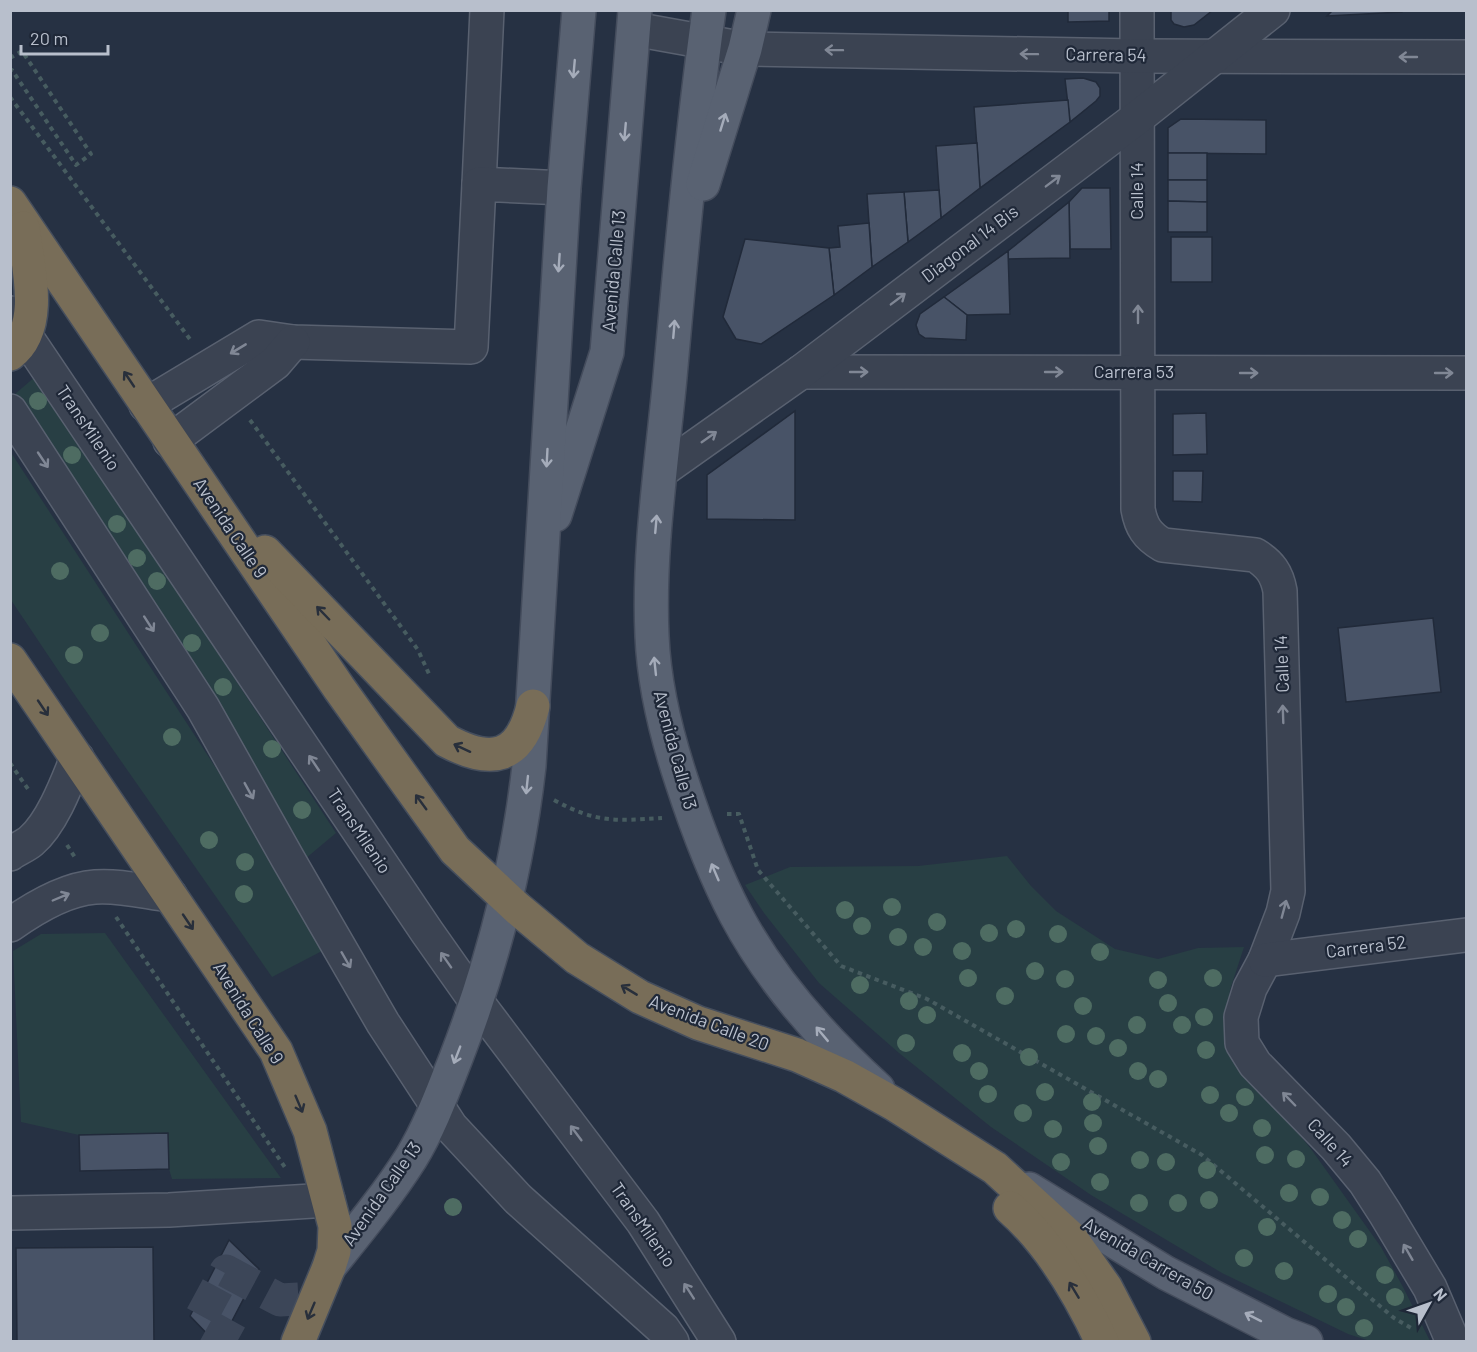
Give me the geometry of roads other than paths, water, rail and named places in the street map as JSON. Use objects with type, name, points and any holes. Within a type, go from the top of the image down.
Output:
[{"type":"highway","points":[[16,211],[32,306],[16,334]]},
{"type":"highway","name":"Avenida Calle 9","points":[[16,211],[196,480],[339,688],[455,850]]},
{"type":"highway","points":[[196,480],[447,741],[467,752],[485,756],[501,753],[513,746],[522,736],[529,723],[533,706]]},
{"type":"highway","name":"Avenida Calle 9","points":[[10,660],[276,1051],[310,1131],[315,1200],[335,1226],[334,1251],[298,1341]]},
{"type":"highway","name":"Avenida Calle 20","points":[[455,850],[505,897],[577,958],[640,997],[698,1023],[797,1055],[844,1076],[894,1104],[995,1168],[1070,1238],[1106,1288],[1134,1341]]},
{"type":"highway","name":"Avenida Calle 20","points":[[894,1104],[1017,1214],[1057,1262],[1091,1318],[1102,1341]]},
{"type":"main road","name":"Avenida Calle 13","points":[[329,1267],[371,1215],[412,1156],[437,1105],[470,1023],[493,947],[505,897],[527,781],[564,188],[579,10]]},
{"type":"main road","name":"Avenida Calle 13","points":[[680,258],[745,49],[754,10]]},
{"type":"main road","name":"Avenida Calle 13","points":[[542,557],[607,352],[634,20]]},
{"type":"main road","name":"Avenida Calle 13","points":[[707,25],[680,258],[651,582],[652,639],[658,695],[693,816],[720,883],[737,917],[779,982],[839,1054],[894,1104]]},
{"type":"main road","name":"Avenida Carrera 50","points":[[995,1168],[1166,1273],[1285,1334],[1306,1341]]},
{"type":"street","points":[[147,405],[259,336],[293,342],[471,347],[487,10]]},
{"type":"street","name":"Calle 14","points":[[1137,10],[1138,508],[1140,520],[1145,531],[1153,539],[1174,548],[1255,555],[1265,561],[1278,579],[1280,591],[1288,891],[1283,913],[1265,960],[1250,988],[1241,1017],[1242,1042],[1255,1064],[1336,1147],[1365,1182],[1430,1288],[1454,1341]]},
{"type":"street","name":"Diagonal 14 Bis","points":[[661,471],[801,372],[1137,118],[1273,10]]},
{"type":"street","name":"Carrera 54","points":[[634,20],[707,25],[745,49],[1214,57],[1467,57]]},
{"type":"street","points":[[479,184],[564,188]]},
{"type":"street","name":"TransMilenio","points":[[16,334],[427,932],[476,1001],[643,1222],[719,1341]]},
{"type":"street","points":[[170,441],[275,363],[293,342]]},
{"type":"street","name":"Carrera 53","points":[[801,372],[1467,373]]},
{"type":"street","points":[[10,411],[203,708],[383,1023],[451,1126],[518,1198],[663,1329],[672,1341]]},
{"type":"street","points":[[10,854],[32,840],[48,818],[64,792],[77,758]]},
{"type":"street","points":[[10,926],[26,914],[64,895],[95,887],[170,895]]},
{"type":"street","name":"Carrera 52","points":[[1265,960],[1467,935]]},
{"type":"street","points":[[10,1213],[169,1210],[315,1200]]},
{"type":"tunnel","points":[[237,1342],[199,1321],[226,1271],[280,1300],[317,1298]]}]
